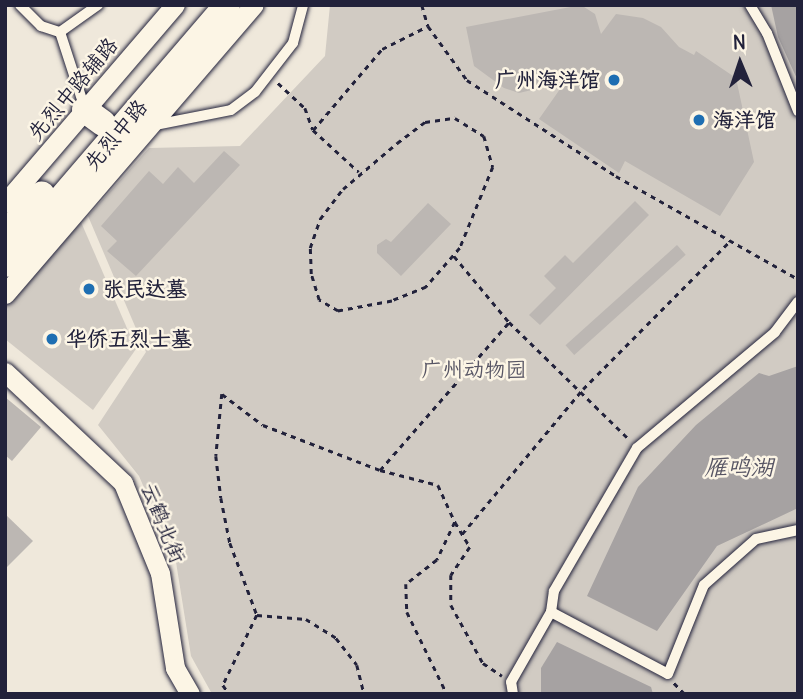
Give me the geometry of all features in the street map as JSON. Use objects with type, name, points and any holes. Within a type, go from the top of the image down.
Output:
[{"type":"main road","name":"先烈中路","points":[[8,252],[94,117],[205,5]]},
{"type":"main road","name":"先烈中路","points":[[8,252],[143,119],[228,5]]},
{"type":"street","name":"先烈中路辅路","points":[[5,203],[94,117],[175,5]]},
{"type":"street","points":[[5,294],[143,119],[254,5]]},
{"type":"street","name":"云鹤北街","points":[[5,372],[123,483],[160,573],[175,668],[190,694]]},
{"type":"lane","points":[[20,5],[41,26],[60,33],[94,117]]},
{"type":"lane","points":[[60,33],[98,5]]},
{"type":"lane","points":[[143,119],[231,110],[270,76],[293,43],[303,5]]},
{"type":"lane","points":[[750,5],[767,33],[798,111]]},
{"type":"lane","points":[[513,694],[511,682],[551,612],[554,591],[637,448],[775,332],[798,302]]},
{"type":"lane","points":[[551,612],[668,674],[704,586],[756,539],[798,530]]},
{"type":"path","points":[[422,5],[428,26],[467,80],[616,176],[798,279]]},
{"type":"path","points":[[313,131],[383,49],[428,26]]},
{"type":"path","points":[[270,76],[305,108],[313,131],[359,174]]},
{"type":"path","points":[[455,118],[484,136],[493,167],[454,256],[426,287],[392,301],[338,311],[319,300],[311,274],[310,248],[320,219],[359,174],[425,122],[455,118]]},
{"type":"path","points":[[462,534],[583,389],[730,242]]},
{"type":"path","points":[[454,256],[509,322],[583,389],[637,448]]},
{"type":"path","points":[[380,470],[509,322]]},
{"type":"path","points":[[229,694],[223,685],[257,615],[230,543],[221,498],[216,456],[222,394],[263,425],[380,470],[438,485],[470,547],[451,575],[451,605],[482,663],[511,682]]},
{"type":"path","points":[[447,694],[407,612],[406,584],[437,560],[455,522]]},
{"type":"path","points":[[257,615],[306,619],[336,638],[357,665],[364,694]]},
{"type":"path","points":[[676,687],[677,694]]},
{"type":"green space","name":"广州动物园","points":[[330,5],[798,5],[798,694],[212,694],[191,656],[176,562],[139,476],[98,425],[146,352],[88,216],[149,148],[240,146],[325,56]]},
{"type":"green space","points":[[81,222],[136,349],[93,410],[5,339],[5,307]]},
{"type":"water","points":[[771,5],[798,5],[798,81],[778,37]]},
{"type":"water","name":"雁鸣湖","points":[[798,366],[798,508],[717,546],[657,631],[587,596],[638,487],[696,425],[759,373],[769,376]]},
{"type":"water","points":[[557,642],[651,687],[653,694],[541,694],[541,668]]},
{"type":"building","points":[[581,5],[595,14],[601,34],[616,14],[643,18],[661,27],[679,47],[694,55],[696,51],[736,78],[754,162],[720,216],[625,161],[619,173],[539,119],[565,82],[519,93],[504,88],[474,66],[466,27]]},
{"type":"building","points":[[224,151],[240,165],[136,276],[107,251],[117,241],[101,226],[149,171],[163,184],[178,167],[194,183]]},
{"type":"building","points":[[635,201],[649,215],[540,325],[529,315],[556,288],[544,276],[565,255],[573,263]]},
{"type":"building","points":[[428,203],[451,224],[401,276],[377,253],[377,245],[386,239],[391,242]]},
{"type":"building","points":[[677,245],[686,255],[574,355],[566,345]]},
{"type":"building","points":[[5,397],[41,427],[12,461],[5,455]]},
{"type":"building","points":[[5,514],[33,541],[5,569]]},
{"type":"place","name":"广州海洋馆","points":[[614,80]]},
{"type":"place","name":"海洋馆","points":[[699,120]]},
{"type":"place","name":"张民达墓","points":[[89,289]]},
{"type":"place","name":"华侨五烈士墓","points":[[52,339]]}]
